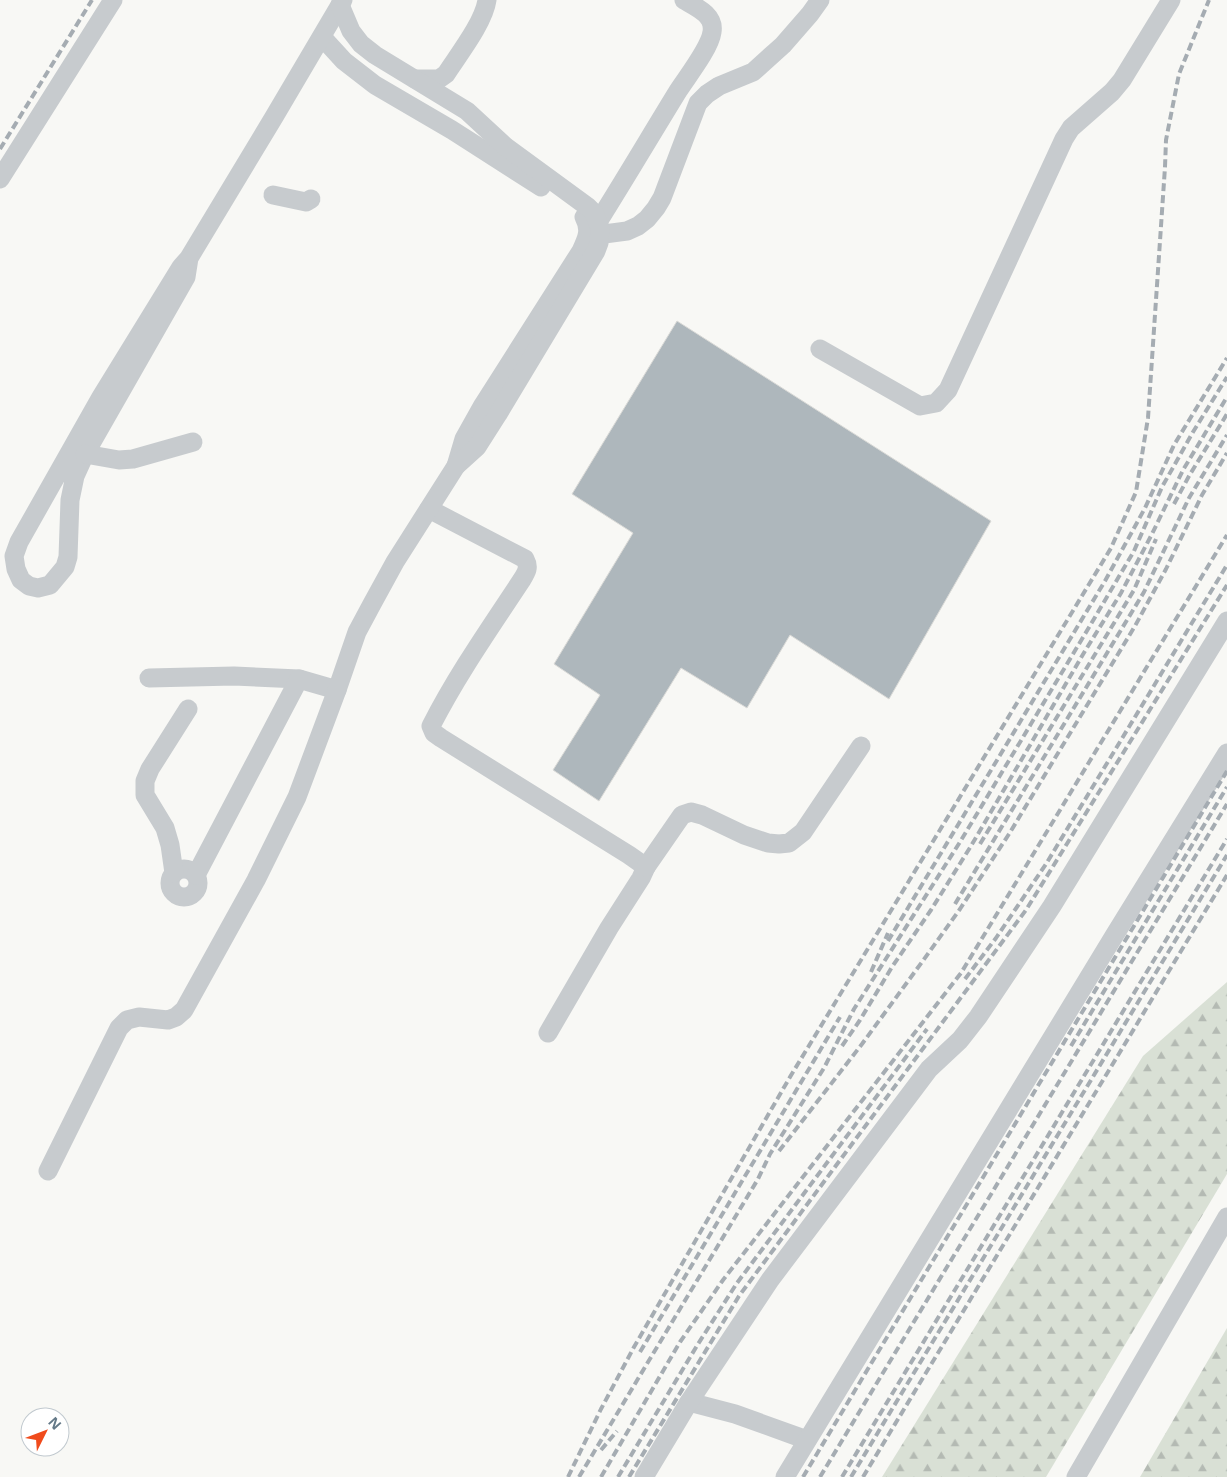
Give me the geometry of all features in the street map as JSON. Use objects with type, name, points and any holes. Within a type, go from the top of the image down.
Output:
[{"type":"lane","points":[[0,179],[113,0]]},
{"type":"lane","points":[[414,79],[440,79],[446,74],[480,21],[487,0]]},
{"type":"lane","points":[[48,1171],[119,1028],[128,1020],[139,1016],[168,1020],[176,1017],[184,1010],[256,880],[292,805],[337,690],[357,632],[395,562],[456,466],[464,439],[483,404],[581,251],[678,90],[707,46],[712,32],[705,5],[684,0]]},
{"type":"lane","points":[[322,37],[344,61],[375,85],[452,130],[566,201],[582,214],[594,229],[627,231],[647,219],[662,198],[698,102],[719,86],[752,72],[783,45],[820,0]]},
{"type":"lane","points":[[820,349],[920,406],[936,403],[948,390],[1064,139],[1071,128],[1112,92],[1122,80],[1132,67],[1171,0]]},
{"type":"lane","points":[[342,2],[351,31],[361,44],[375,55],[467,111],[506,147],[588,207],[594,213],[594,229]]},
{"type":"lane","points":[[189,258],[186,277],[85,454],[75,476],[70,500],[68,557],[65,567],[58,578],[50,584],[38,588],[29,586],[21,580],[16,569],[14,556],[19,542],[101,397],[181,267],[189,258],[342,2]]},
{"type":"lane","points":[[678,90],[698,102]]},
{"type":"lane","points":[[273,195],[306,202],[311,199]]},
{"type":"lane","points":[[85,454],[119,460],[133,459],[193,442]]},
{"type":"lane","points":[[429,509],[525,559],[528,564],[528,569],[521,581],[470,658],[438,712],[431,726],[434,733],[646,867]]},
{"type":"lane","points":[[644,1477],[689,1402],[770,1280],[929,1069],[960,1040],[978,1017],[1052,906],[1227,621]]},
{"type":"lane","points":[[149,678],[234,676],[299,679],[337,690]]},
{"type":"lane","points":[[188,709],[150,769],[144,782],[145,796],[165,828],[170,845],[174,873],[183,869],[196,875],[299,679]]},
{"type":"lane","points":[[548,1033],[646,867],[682,815],[691,812],[768,844],[789,843],[803,832],[861,746]]},
{"type":"lane","points":[[785,1477],[1103,953],[1227,753]]},
{"type":"lane","points":[[1076,1477],[1227,1217]]},
{"type":"lane","points":[[689,1402],[735,1414],[807,1440]]},
{"type":"green space","points":[[1227,982],[1227,1174],[1046,1477],[882,1477],[1143,1056]]},
{"type":"green space","points":[[1227,1328],[1227,1477],[1140,1477]]},
{"type":"building","points":[[677,321],[991,521],[889,699],[790,635],[747,708],[681,668],[599,801],[553,770],[600,695],[554,664],[633,533],[572,494]]},
{"type":"railway","points":[[0,149],[92,0]]},
{"type":"railway","points":[[568,1477],[634,1347],[790,1077],[1111,548],[1136,492],[1148,418],[1166,140],[1179,74],[1209,0]]},
{"type":"railway","points":[[888,941],[1105,581],[1145,508],[1174,445],[1227,358]]},
{"type":"railway","points":[[579,1477],[758,1179],[770,1154],[824,1068],[854,1009],[960,842],[1091,624],[1134,551],[1162,487],[1227,377]]},
{"type":"railway","points":[[842,1046],[971,846],[1121,593],[1183,470],[1227,397]]},
{"type":"railway","points":[[1174,504],[1227,414]]},
{"type":"railway","points":[[955,904],[1144,592],[1189,498],[1227,435]]},
{"type":"railway","points":[[779,1151],[862,1044],[922,962],[960,909],[1009,834],[1135,626],[1166,569],[1202,495],[1227,453]]},
{"type":"railway","points":[[601,1477],[680,1342],[723,1280],[961,973],[1227,535]]},
{"type":"railway","points":[[980,844],[1134,590],[1156,539]]},
{"type":"railway","points":[[965,979],[996,938],[1046,864],[1227,565]]},
{"type":"railway","points":[[629,1477],[739,1296],[1026,910],[1227,585]]},
{"type":"railway","points":[[803,1477],[1227,771]]},
{"type":"railway","points":[[1071,1046],[1227,787]]},
{"type":"railway","points":[[820,1477],[1227,804]]},
{"type":"railway","points":[[842,1477],[1227,839]]},
{"type":"railway","points":[[851,1477],[1227,855]]},
{"type":"railway","points":[[863,1477],[1227,875]]},
{"type":"railway","points":[[871,972],[888,933]]},
{"type":"railway","points":[[640,1352],[840,1017]]},
{"type":"railway","points":[[618,1477],[737,1283],[927,1029]]},
{"type":"railway","points":[[601,1450],[617,1431]]}]
